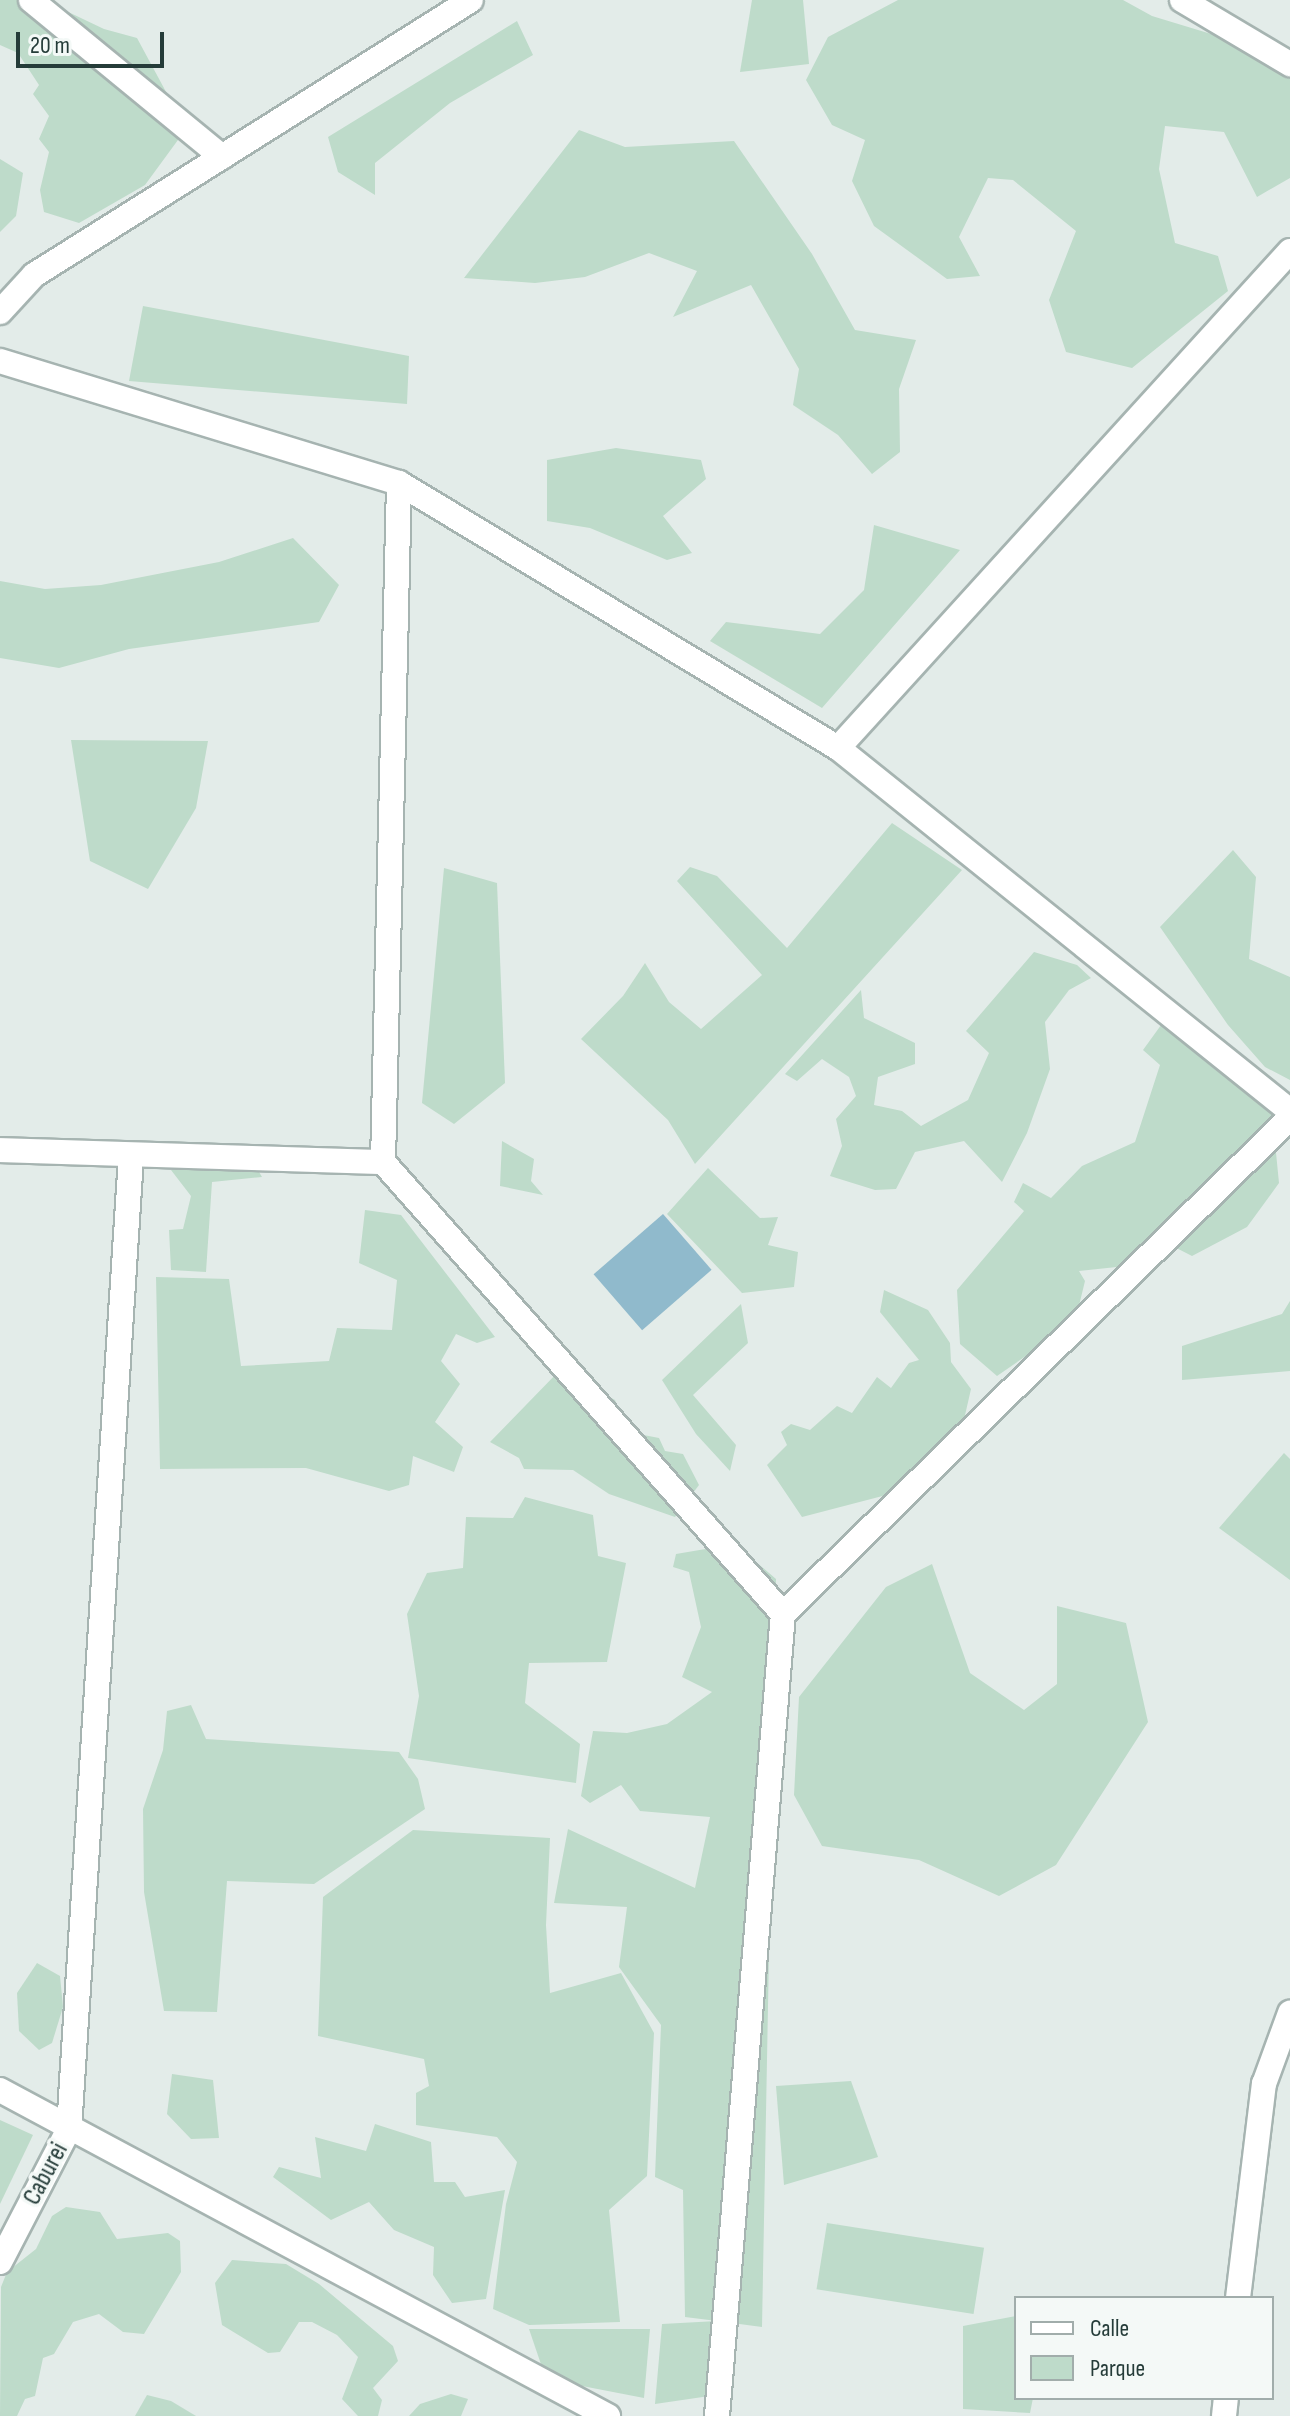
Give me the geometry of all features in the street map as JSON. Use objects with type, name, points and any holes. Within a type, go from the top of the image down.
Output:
[{"type":"street","points":[[31,0],[222,157]]},
{"type":"street","points":[[0,312],[34,275],[471,0]]},
{"type":"street","points":[[1182,0],[1290,64]]},
{"type":"street","points":[[838,748],[1290,251]]},
{"type":"street","points":[[0,361],[399,483],[838,748],[1290,1111]]},
{"type":"street","points":[[399,483],[383,1162],[783,1614]]},
{"type":"street","points":[[717,2416],[783,1614],[1290,1118]]},
{"type":"street","points":[[0,1150],[383,1162]]},
{"type":"street","points":[[69,2129],[131,1156]]},
{"type":"street","points":[[1238,2296],[1264,2084],[1290,2013]]},
{"type":"street","points":[[0,2090],[608,2416]]},
{"type":"street","name":"Caburei","points":[[0,2262],[69,2129]]},
{"type":"green space","points":[[0,0],[43,0],[104,29],[137,38],[186,129],[145,185],[79,223],[44,212],[40,190],[49,152],[39,139],[49,116],[33,94],[39,85],[18,53],[0,45]]},
{"type":"green space","points":[[752,0],[803,0],[809,64],[740,72]]},
{"type":"green space","points":[[898,0],[1123,0],[1152,16],[1290,58],[1290,178],[1257,197],[1224,132],[1165,126],[1159,169],[1175,243],[1218,256],[1228,291],[1132,368],[1066,352],[1049,300],[1076,231],[1013,180],[988,178],[959,237],[980,276],[947,279],[874,226],[852,181],[865,140],[832,125],[806,80],[828,37]]},
{"type":"green space","points":[[517,21],[533,55],[450,103],[375,163],[375,195],[338,172],[328,137]]},
{"type":"green space","points":[[579,130],[625,147],[734,141],[812,254],[855,330],[916,340],[899,389],[900,452],[872,474],[838,435],[793,405],[799,369],[751,285],[673,317],[697,271],[649,253],[585,277],[535,283],[464,278]]},
{"type":"green space","points":[[0,159],[23,173],[16,216],[0,232]]},
{"type":"green space","points":[[143,306],[409,356],[407,404],[129,381]]},
{"type":"green space","points":[[616,448],[701,460],[706,479],[663,516],[692,553],[667,560],[590,528],[547,521],[547,460]]},
{"type":"green space","points":[[874,525],[960,550],[822,708],[710,641],[726,622],[820,634],[864,590]]},
{"type":"green space","points":[[293,538],[339,585],[319,622],[129,649],[59,668],[0,658],[0,581],[45,589],[101,585],[219,562]]},
{"type":"green space","points":[[71,740],[208,741],[196,808],[148,889],[90,861]]},
{"type":"green space","points":[[892,823],[962,870],[695,1164],[668,1120],[581,1039],[623,996],[645,963],[669,1002],[701,1029],[762,975],[677,881],[690,867],[717,876],[787,948]]},
{"type":"green space","points":[[1233,850],[1256,877],[1249,959],[1290,977],[1290,1080],[1265,1067],[1228,1025],[1160,927]]},
{"type":"green space","points":[[444,868],[497,883],[505,1083],[454,1124],[422,1103]]},
{"type":"green space","points":[[1034,952],[1077,965],[1091,978],[1069,990],[1045,1022],[1050,1069],[1027,1133],[1002,1182],[964,1141],[915,1152],[896,1189],[875,1190],[830,1176],[842,1146],[836,1119],[856,1096],[849,1077],[822,1059],[797,1081],[785,1074],[861,990],[864,1018],[915,1043],[915,1064],[878,1077],[874,1105],[902,1111],[921,1126],[968,1100],[989,1053],[966,1031]]},
{"type":"green space","points":[[1164,1021],[1269,1082],[1279,1183],[1247,1227],[1192,1256],[1151,1235],[1126,1266],[1079,1271],[1085,1281],[1075,1322],[997,1376],[960,1344],[957,1290],[1024,1211],[1014,1202],[1023,1183],[1051,1198],[1082,1166],[1135,1142],[1160,1065],[1143,1050]]},
{"type":"green space","points":[[502,1141],[534,1159],[531,1181],[543,1195],[500,1186]]},
{"type":"green space","points":[[255,1165],[262,1177],[212,1182],[206,1272],[171,1270],[169,1230],[183,1229],[191,1196],[171,1170]]},
{"type":"green space","points":[[708,1168],[760,1218],[778,1217],[768,1245],[798,1252],[794,1287],[742,1293],[667,1214]]},
{"type":"green space","points":[[365,1210],[401,1215],[495,1337],[477,1343],[456,1334],[441,1361],[460,1384],[435,1422],[463,1447],[454,1472],[413,1456],[409,1485],[389,1491],[306,1468],[160,1469],[156,1277],[229,1279],[241,1366],[329,1361],[337,1328],[392,1330],[397,1280],[359,1263]]},
{"type":"green space","points":[[884,1290],[928,1310],[950,1343],[951,1362],[971,1389],[963,1424],[894,1493],[802,1517],[767,1465],[787,1445],[781,1432],[791,1424],[810,1430],[837,1406],[852,1413],[877,1377],[891,1388],[909,1363],[919,1360],[880,1312]]},
{"type":"green space","points":[[1290,1301],[1290,1371],[1182,1380],[1182,1346],[1282,1314]]},
{"type":"green space","points":[[741,1304],[748,1343],[693,1395],[736,1445],[730,1471],[696,1434],[662,1380]]},
{"type":"green space","points":[[560,1370],[615,1400],[628,1432],[659,1438],[665,1451],[683,1454],[699,1485],[675,1517],[609,1494],[573,1470],[524,1469],[519,1458],[490,1442]]},
{"type":"green space","points":[[1284,1453],[1290,1459],[1290,1580],[1219,1528]]},
{"type":"green space","points":[[525,1497],[593,1515],[598,1556],[626,1563],[607,1662],[529,1663],[525,1703],[580,1744],[576,1783],[408,1758],[419,1696],[407,1614],[427,1573],[463,1568],[466,1517],[513,1518]]},
{"type":"green space","points":[[735,1544],[776,1579],[762,2327],[732,2323],[730,2393],[655,2404],[662,2324],[717,2321],[685,2317],[683,2190],[655,2177],[661,2025],[619,1967],[627,1907],[554,1903],[568,1829],[695,1888],[710,1817],[640,1811],[621,1785],[590,1803],[581,1796],[593,1731],[627,1733],[667,1724],[712,1692],[682,1677],[701,1627],[689,1572],[673,1567],[676,1554]]},
{"type":"green space","points":[[932,1564],[970,1673],[1024,1710],[1057,1684],[1057,1606],[1126,1623],[1148,1722],[1056,1865],[999,1896],[919,1860],[822,1846],[794,1795],[799,1697],[886,1587]]},
{"type":"green space","points":[[191,1705],[206,1739],[399,1752],[418,1779],[425,1809],[314,1884],[227,1881],[217,2012],[164,2011],[144,1892],[143,1809],[163,1750],[167,1711]]},
{"type":"green space","points":[[413,1830],[550,1838],[546,1925],[550,1993],[621,1973],[654,2033],[647,2176],[609,2210],[620,2322],[529,2325],[493,2309],[506,2204],[517,2162],[497,2137],[416,2125],[416,2093],[429,2086],[424,2059],[318,2036],[323,1897]]},
{"type":"green space","points":[[37,1963],[60,1976],[63,2007],[52,2043],[39,2050],[19,2031],[17,1993]]},
{"type":"green space","points":[[172,2074],[213,2080],[219,2138],[191,2139],[167,2114]]},
{"type":"green space","points":[[851,2081],[878,2157],[784,2185],[776,2086]]},
{"type":"green space","points":[[0,2120],[33,2135],[0,2204]]},
{"type":"green space","points":[[375,2124],[431,2142],[434,2182],[455,2182],[465,2197],[505,2190],[486,2299],[452,2303],[433,2275],[434,2247],[394,2230],[369,2202],[331,2220],[273,2177],[279,2167],[321,2178],[315,2137],[366,2151]]},
{"type":"green space","points":[[66,2207],[100,2212],[117,2239],[168,2233],[180,2241],[181,2272],[144,2334],[123,2332],[99,2314],[73,2322],[54,2354],[43,2358],[35,2396],[25,2399],[17,2416],[0,2416],[1,2287],[7,2272],[36,2249],[52,2216]]},
{"type":"green space","points":[[827,2223],[984,2248],[974,2314],[817,2289]]},
{"type":"green space","points":[[232,2260],[286,2264],[319,2284],[393,2346],[398,2361],[373,2388],[382,2400],[378,2416],[358,2416],[342,2399],[358,2357],[337,2335],[312,2322],[299,2322],[280,2352],[268,2353],[222,2325],[215,2283]]},
{"type":"green space","points":[[1014,2316],[1014,2400],[1033,2400],[1030,2413],[963,2409],[963,2326]]},
{"type":"green space","points":[[529,2329],[650,2329],[644,2398],[546,2379]]},
{"type":"green space","points":[[451,2394],[468,2399],[461,2416],[409,2416],[420,2404]]},
{"type":"green space","points":[[147,2395],[171,2401],[196,2416],[135,2416]]},
{"type":"water","points":[[663,1214],[712,1270],[642,1330],[594,1274]]}]
